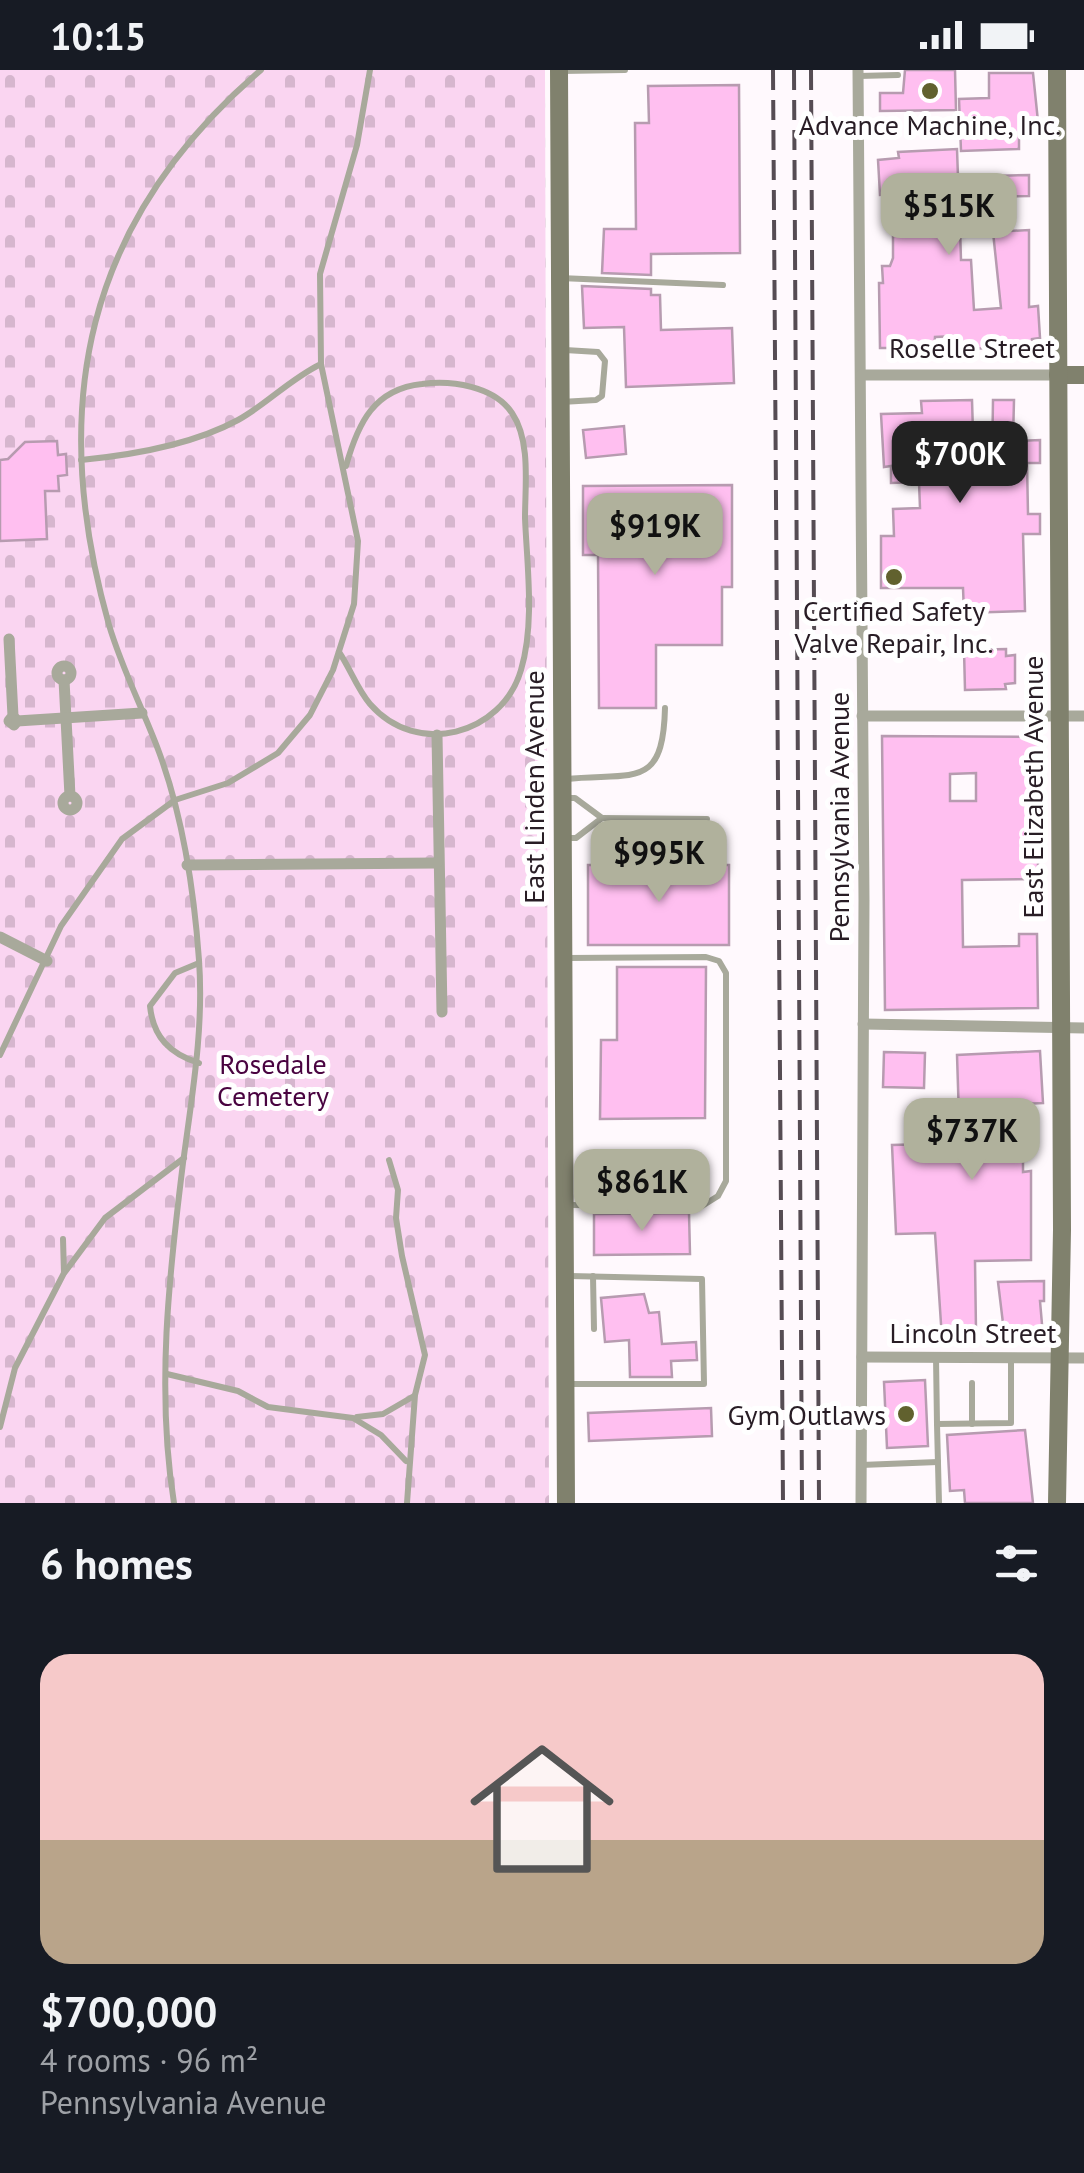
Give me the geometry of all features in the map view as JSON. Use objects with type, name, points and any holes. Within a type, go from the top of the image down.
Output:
[{"type":"street","name":"East Linden Avenue","points":[[559,70],[560,957],[566,1503]]},
{"type":"street","name":"East Elizabeth Avenue","points":[[1057,70],[1061,1028],[1057,1503]]},
{"type":"street","name":"Pennsylvania Avenue","points":[[858,73],[864,1024],[861,1503]]},
{"type":"street","name":"Roselle Street","points":[[861,375],[1084,375]]},
{"type":"street","points":[[9,639],[10,720],[142,713]]},
{"type":"street","points":[[64,680],[70,796]]},
{"type":"street","points":[[862,716],[1084,716]]},
{"type":"street","points":[[437,735],[442,1012]]},
{"type":"street","points":[[187,865],[437,863]]},
{"type":"street","points":[[0,937],[46,961]]},
{"type":"street","points":[[864,1024],[1084,1028]]},
{"type":"street","name":"Lincoln Street","points":[[862,1357],[1084,1358]]},
{"type":"lane","points":[[174,1503],[166,1309],[199,1063],[200,963],[175,800],[120,658],[92,561],[78,412],[88,350],[121,250],[182,150],[261,70]]},
{"type":"lane","points":[[0,1055],[61,926],[122,839],[175,800],[228,783],[278,753],[310,715],[338,650],[358,579],[356,515],[321,364],[320,274],[358,145],[370,70]]},
{"type":"lane","points":[[559,70],[625,70]]},
{"type":"lane","points":[[858,73],[898,75]]},
{"type":"lane","points":[[559,278],[724,285]]},
{"type":"lane","points":[[559,350],[598,352],[605,361],[602,396],[560,402]]},
{"type":"lane","points":[[81,460],[202,434],[238,420],[321,364]]},
{"type":"lane","points":[[338,650],[370,704],[381,714],[410,731],[437,735],[480,725],[503,707],[523,664],[528,608],[524,447],[515,417],[486,392],[443,382],[403,386],[365,413],[346,468]]},
{"type":"lane","points":[[560,789],[648,769],[662,754],[665,708]]},
{"type":"lane","points":[[560,789],[602,818],[707,820]]},
{"type":"lane","points":[[560,838],[576,838],[602,818]]},
{"type":"lane","points":[[560,957],[706,957],[719,961],[726,973],[726,1181],[718,1196],[702,1206],[563,1204]]},
{"type":"lane","points":[[199,1063],[181,1057],[161,1040],[150,1006],[175,973],[200,963]]},
{"type":"lane","points":[[0,1427],[16,1368],[64,1274],[105,1218],[184,1158]]},
{"type":"lane","points":[[390,1160],[398,1190],[396,1218],[402,1256],[426,1355],[415,1395],[407,1462],[407,1503]]},
{"type":"lane","points":[[63,1239],[64,1274]]},
{"type":"lane","points":[[564,1276],[702,1279],[704,1384],[565,1384]]},
{"type":"lane","points":[[594,1276],[594,1328]]},
{"type":"lane","points":[[936,1357],[940,1503]]},
{"type":"lane","points":[[937,1424],[1011,1423],[1011,1358]]},
{"type":"lane","points":[[167,1374],[238,1391],[268,1407],[354,1418],[384,1414],[415,1395]]},
{"type":"lane","points":[[972,1383],[972,1424]]},
{"type":"lane","points":[[354,1418],[381,1435],[407,1462]]},
{"type":"lane","points":[[862,1465],[938,1462]]},
{"type":"green space","name":"Rosedale Cemetery","points":[[0,70],[545,70],[549,1503],[0,1503]]},
{"type":"building","name":"Advance Machine, Inc.","points":[[905,70],[955,70],[956,110],[880,111],[880,93],[903,93]]},
{"type":"building","points":[[989,73],[1033,73],[1039,131],[1019,131],[1019,149],[961,151],[959,99],[989,98]]},
{"type":"building","points":[[739,85],[740,253],[651,254],[651,275],[602,273],[604,229],[636,229],[635,123],[649,123],[648,86]]},
{"type":"building","points":[[957,149],[958,177],[1029,175],[1029,196],[994,197],[994,202],[983,202],[984,227],[960,228],[961,260],[971,260],[974,310],[1001,308],[993,232],[1029,230],[1029,307],[1038,306],[1040,338],[1032,339],[1032,345],[957,350],[956,336],[935,337],[934,348],[880,348],[879,283],[883,283],[882,266],[890,266],[893,258],[893,210],[892,194],[880,195],[878,160],[899,158],[898,152]]},
{"type":"building","points":[[582,286],[651,289],[651,295],[660,295],[661,330],[732,328],[734,383],[626,387],[624,327],[584,328]]},
{"type":"building","points":[[972,400],[974,465],[992,465],[993,400],[1014,400],[1013,441],[1040,440],[1040,463],[1027,463],[1028,514],[1040,514],[1040,534],[1023,534],[1025,611],[964,613],[963,588],[881,588],[881,536],[894,536],[893,509],[920,508],[919,482],[891,483],[891,466],[884,467],[881,414],[922,413],[921,401]]},
{"type":"building","points":[[624,426],[626,454],[586,458],[583,430]]},
{"type":"building","points":[[57,441],[58,455],[66,454],[67,475],[58,476],[59,491],[45,491],[47,539],[0,541],[0,460],[8,459],[25,442]]},
{"type":"building","points":[[732,485],[732,587],[722,587],[722,645],[656,645],[656,708],[599,708],[598,555],[583,555],[583,486]]},
{"type":"building","points":[[1006,649],[1006,656],[1015,655],[1015,683],[1005,684],[1006,689],[965,690],[964,650]]},
{"type":"building","points":[[882,736],[1042,737],[1039,799],[1029,800],[1029,850],[1038,850],[1038,879],[962,880],[963,947],[1019,946],[1019,934],[1037,934],[1038,1008],[885,1010]],"holes":[[[976,773],[976,801],[950,801],[950,774]]]},
{"type":"building","points":[[588,865],[729,865],[729,945],[588,945]]},
{"type":"building","points":[[617,967],[706,967],[705,1118],[600,1119],[601,1040],[617,1040]]},
{"type":"building","points":[[1040,1051],[1043,1103],[1003,1105],[1005,1147],[1023,1147],[1023,1172],[1031,1171],[1031,1260],[975,1261],[976,1330],[966,1330],[966,1339],[942,1339],[935,1233],[896,1234],[892,1145],[966,1143],[965,1118],[959,1118],[957,1055]]},
{"type":"building","points":[[884,1052],[925,1053],[924,1088],[883,1087]]},
{"type":"building","points":[[689,1213],[690,1254],[594,1255],[594,1214]]},
{"type":"building","points":[[1044,1281],[1044,1301],[1040,1301],[1043,1336],[1005,1340],[998,1282]]},
{"type":"building","points":[[644,1294],[649,1313],[659,1312],[662,1344],[696,1342],[697,1360],[671,1361],[672,1377],[630,1377],[629,1340],[605,1342],[601,1298]]},
{"type":"building","name":"Gym Outlaws","points":[[925,1380],[928,1446],[887,1448],[884,1382]]},
{"type":"building","points":[[711,1408],[712,1436],[589,1441],[588,1413]]},
{"type":"building","points":[[1025,1430],[1033,1503],[965,1503],[964,1490],[950,1491],[947,1435]]},
{"type":"railway","points":[[773,70],[783,1503]]},
{"type":"railway","points":[[794,70],[802,1503]]},
{"type":"railway","points":[[811,70],[819,1503]]},
{"type":"place","name":"Advance Machine, Inc.","points":[[930,91]]},
{"type":"place","name":"Certified Safety Valve Repair, Inc.","points":[[894,577]]},
{"type":"place","name":"Gym Outlaws","points":[[906,1414]]}]
